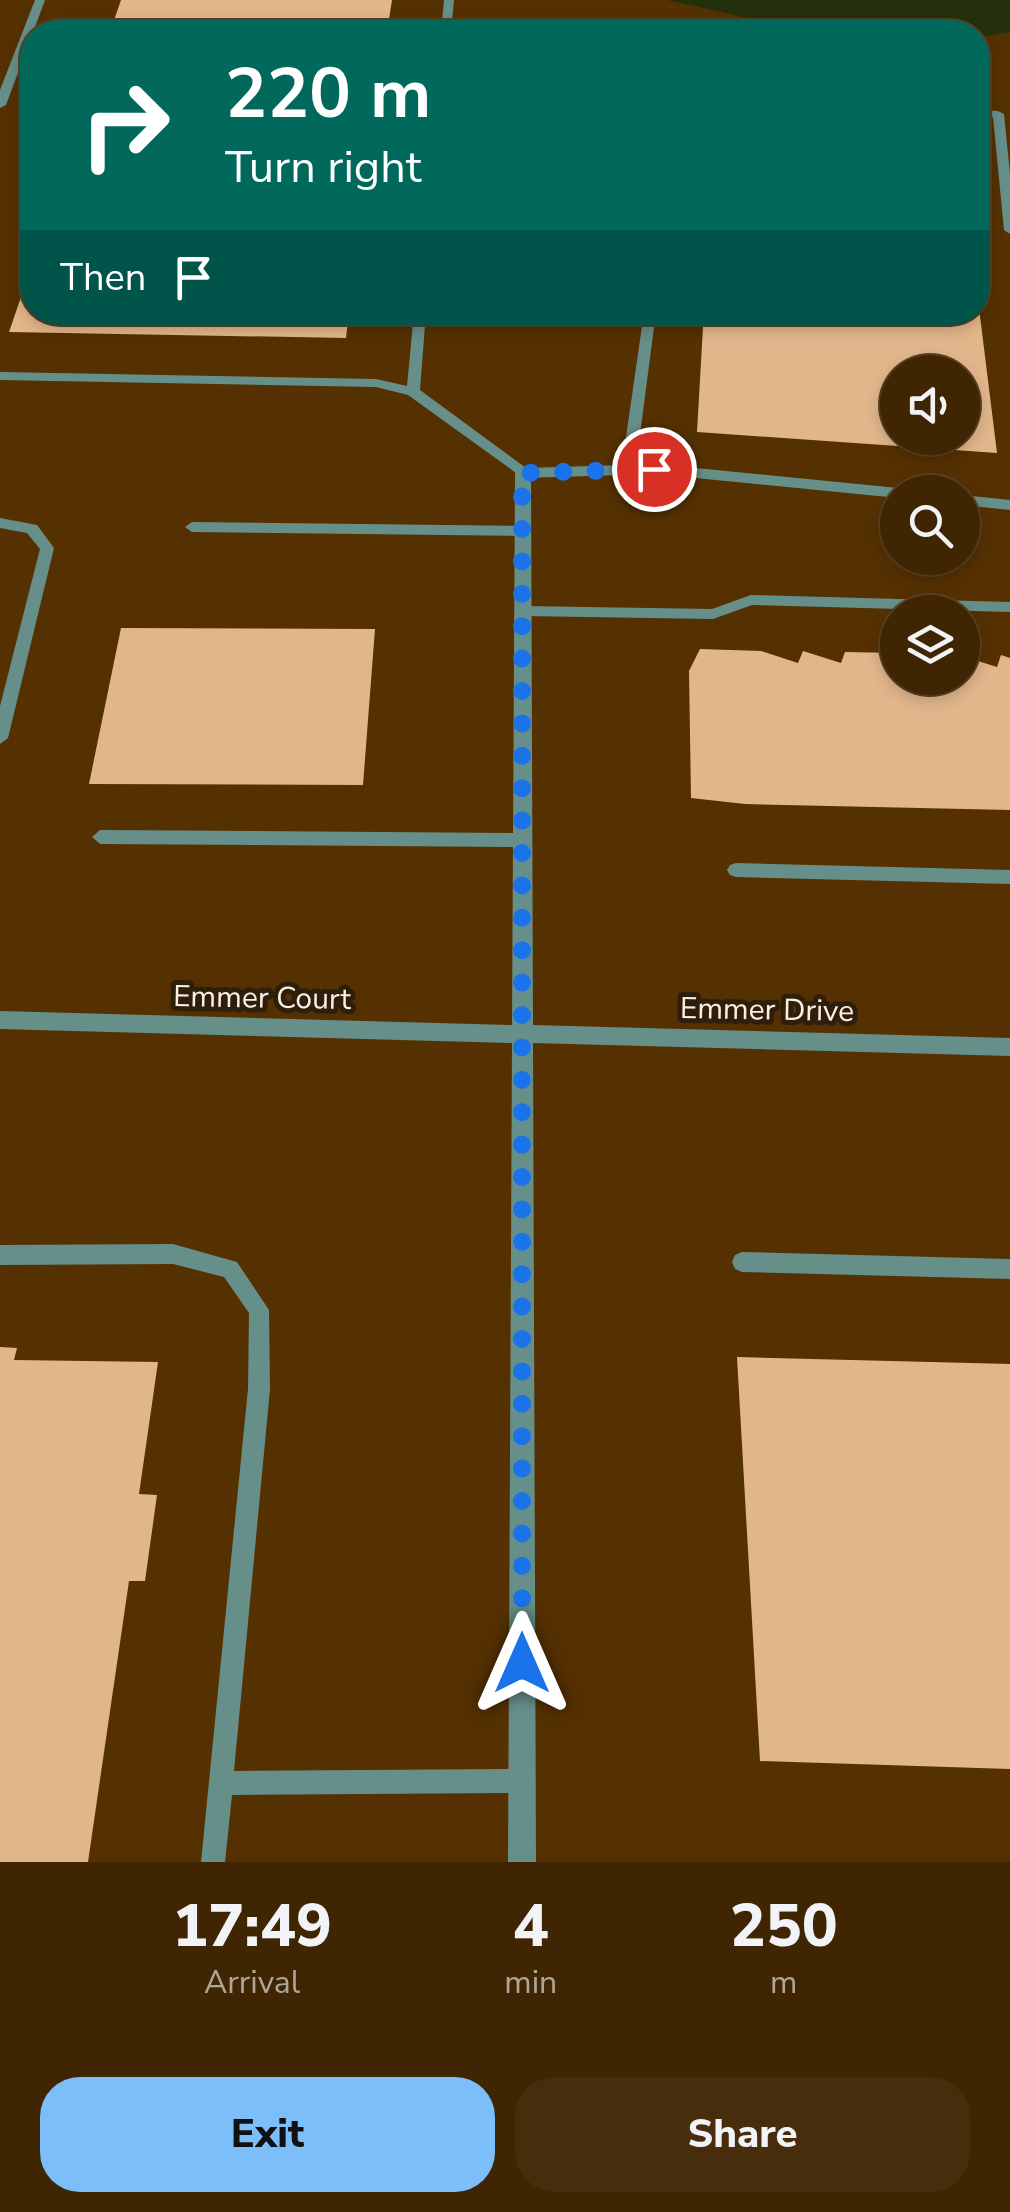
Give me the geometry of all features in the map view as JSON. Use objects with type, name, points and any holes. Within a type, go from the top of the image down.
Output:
[{"type":"street","points":[[522,473],[522,1862]]},
{"type":"street","name":"Emmer Court","points":[[0,1020],[523,1034]]},
{"type":"street","name":"Emmer Drive","points":[[523,1034],[1010,1047]]},
{"type":"lane","points":[[0,105],[20,52]]},
{"type":"lane","points":[[990,114],[998,114],[1010,230]]},
{"type":"lane","points":[[412,392],[419,325]]},
{"type":"lane","points":[[628,470],[648,325]]},
{"type":"lane","points":[[0,376],[376,382],[412,392],[522,473],[654,469],[880,492]]},
{"type":"lane","points":[[980,502],[1010,505]]},
{"type":"lane","points":[[0,524],[32,529],[47,548],[0,738]]},
{"type":"lane","points":[[192,527],[523,532]]},
{"type":"lane","points":[[523,611],[713,614],[751,600],[1010,607]]},
{"type":"lane","points":[[100,837],[523,840]]},
{"type":"lane","points":[[736,870],[1010,877]]},
{"type":"lane","points":[[0,1255],[173,1254],[230,1269],[259,1310],[259,1389],[213,1862]]},
{"type":"lane","points":[[742,1262],[1010,1270]]},
{"type":"lane","points":[[220,1784],[522,1781]]},
{"type":"shaded area","points":[[667,0],[1010,0],[1010,32],[990,35],[990,20],[756,20]]},
{"type":"building","points":[[121,0],[392,0],[389,20],[114,20]]},
{"type":"building","points":[[20,300],[20,325],[348,325],[346,338],[9,332]]},
{"type":"building","points":[[981,325],[997,453],[980,452],[980,355],[880,355],[880,445],[697,432],[703,327]]},
{"type":"building","points":[[121,628],[375,629],[363,785],[89,784]]},
{"type":"building","points":[[700,649],[761,651],[798,663],[803,651],[841,663],[845,652],[880,653],[880,695],[980,695],[980,662],[997,667],[1001,655],[1010,658],[1010,810],[745,804],[691,798],[689,671]]},
{"type":"building","points":[[0,1347],[17,1348],[14,1360],[158,1362],[139,1494],[157,1495],[145,1581],[129,1581],[88,1862],[0,1862]]},
{"type":"building","points":[[737,1357],[1010,1364],[1010,1769],[760,1761]]},
{"type":"route","points":[[522,1663],[522,473],[654,469]]}]
